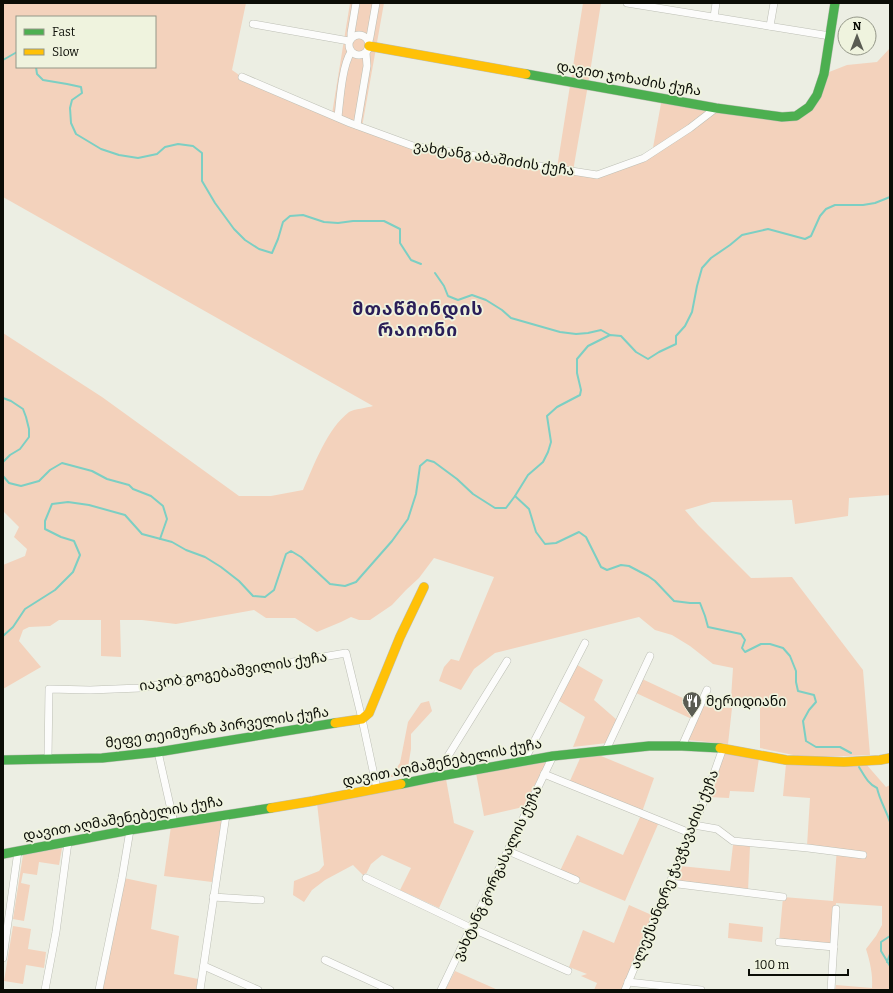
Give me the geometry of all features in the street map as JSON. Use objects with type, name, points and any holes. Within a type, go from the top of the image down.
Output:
[{"type":"street","points":[[338,117],[345,66],[351,52],[349,47],[356,3]]},
{"type":"street","points":[[357,125],[376,3]]},
{"type":"street","points":[[627,3],[654,5],[714,18],[830,36],[835,3]]},
{"type":"street","points":[[714,18],[716,3]]},
{"type":"street","points":[[770,26],[774,3]]},
{"type":"street","points":[[252,24],[350,40]]},
{"type":"street","points":[[350,40],[354,36],[364,36],[368,47]]},
{"type":"street","name":"დავით ჯოხაძის ქუჩა","points":[[368,47],[716,108],[782,117],[796,116],[809,107],[817,95],[824,74],[830,36]]},
{"type":"street","points":[[351,52],[358,55],[363,55],[368,47]]},
{"type":"street","name":"ვახტანგ აბაშიძის ქუჩა","points":[[242,77],[357,125],[413,146],[597,175],[644,158],[690,128],[716,108]]},
{"type":"street","points":[[362,719],[369,713],[400,637],[424,587]]},
{"type":"street","points":[[524,761],[585,643]]},
{"type":"street","name":"იაკობ გოგებაშვილის ქუჩა","points":[[48,758],[49,689],[90,690],[140,688],[346,653],[377,789]]},
{"type":"street","points":[[606,750],[650,656]]},
{"type":"street","points":[[435,777],[508,661]]},
{"type":"street","points":[[682,746],[707,690]]},
{"type":"street","name":"მეფე თეიმურაზ პირველის ქუჩა","points":[[3,760],[102,758],[158,752],[362,719]]},
{"type":"street","name":"დავით აღმაშენებელის ქუჩა","points":[[3,854],[130,830],[313,801],[524,761],[606,750],[649,746],[682,746],[723,748],[786,760],[844,762],[890,758]]},
{"type":"street","name":"ალექსანდრე ჭავჭავაძის ქუჩა","points":[[625,990],[706,796],[723,748]]},
{"type":"street","points":[[158,752],[174,823]]},
{"type":"street","name":"ვახტანგ გორგასალის ქუჩა","points":[[441,990],[553,756]]},
{"type":"street","points":[[544,774],[690,833]]},
{"type":"street","points":[[200,990],[226,815]]},
{"type":"street","points":[[694,825],[717,828],[733,841],[863,855]]},
{"type":"street","points":[[99,990],[122,878],[130,830]]},
{"type":"street","points":[[45,990],[56,932],[68,842]]},
{"type":"street","points":[[3,958],[18,851]]},
{"type":"street","points":[[508,851],[576,880]]},
{"type":"street","points":[[366,878],[471,928],[568,971]]},
{"type":"street","points":[[670,883],[783,897]]},
{"type":"street","points":[[213,897],[261,900]]},
{"type":"street","points":[[831,990],[836,909]]},
{"type":"street","points":[[779,942],[834,947]]},
{"type":"street","points":[[325,960],[390,990]]},
{"type":"street","points":[[204,966],[258,990]]},
{"type":"street","points":[[628,982],[701,990]]},
{"type":"shaded area","points":[[3,3],[246,3],[232,70],[242,77],[332,114],[350,3],[384,3],[362,127],[413,146],[557,168],[583,3],[601,3],[573,171],[597,175],[652,153],[662,98],[782,117],[809,107],[824,74],[847,65],[877,62],[890,48],[890,495],[849,498],[848,516],[795,524],[792,500],[712,502],[685,510],[751,578],[792,577],[863,670],[870,755],[821,757],[798,756],[760,748],[760,703],[731,698],[733,668],[713,664],[690,646],[672,635],[655,630],[639,617],[495,653],[474,669],[461,690],[439,681],[444,667],[451,659],[459,661],[494,577],[434,558],[419,578],[392,605],[370,620],[359,620],[351,617],[317,632],[295,618],[266,618],[254,610],[176,624],[142,620],[120,620],[121,657],[101,656],[101,620],[59,620],[50,626],[29,627],[23,630],[19,641],[41,667],[3,689],[3,565],[25,556],[27,549],[14,537],[19,527],[3,511],[3,333],[102,397],[239,496],[271,496],[303,490],[322,448],[341,419],[351,411],[373,406],[3,197]]},
{"type":"shaded area","points":[[574,663],[603,680],[594,700],[617,720],[607,743],[573,747],[585,717],[556,699]]},
{"type":"shaded area","points":[[640,678],[700,706],[694,720],[634,692]]},
{"type":"shaded area","points":[[429,701],[432,711],[411,734],[411,749],[408,767],[409,776],[390,777],[400,763],[408,722],[421,703]]},
{"type":"shaded area","points":[[702,706],[732,708],[728,744],[687,740]]},
{"type":"shaded area","points":[[725,751],[759,758],[754,792],[730,791],[729,798],[708,797]]},
{"type":"shaded area","points":[[594,753],[654,778],[642,812],[569,783],[582,754]]},
{"type":"shaded area","points":[[548,760],[523,807],[484,816],[476,773]]},
{"type":"shaded area","points":[[786,764],[866,764],[886,787],[890,785],[890,990],[835,990],[836,985],[872,988],[871,968],[866,949],[882,925],[882,906],[836,903],[834,947],[779,942],[783,897],[833,901],[837,848],[807,846],[810,798],[783,796]]},
{"type":"shaded area","points":[[446,779],[454,823],[474,831],[439,908],[400,890],[411,868],[382,855],[371,864],[364,876],[353,865],[325,880],[312,890],[304,902],[293,895],[294,881],[319,871],[324,865],[317,803]]},
{"type":"shaded area","points":[[641,815],[659,822],[625,901],[559,873],[577,835],[623,855]]},
{"type":"shaded area","points":[[222,818],[212,882],[164,876],[171,826]]},
{"type":"shaded area","points":[[733,845],[750,846],[748,891],[674,882],[680,866],[730,871]]},
{"type":"shaded area","points":[[62,848],[59,865],[39,862],[37,875],[23,873],[21,883],[30,885],[24,921],[13,919],[23,855]]},
{"type":"shaded area","points":[[124,878],[157,885],[151,929],[179,936],[174,974],[198,979],[196,990],[101,990]]},
{"type":"shaded area","points":[[629,905],[654,916],[623,990],[594,990],[597,983],[581,976],[587,974],[569,967],[583,930],[614,943]]},
{"type":"shaded area","points":[[729,923],[763,927],[762,942],[728,938]]},
{"type":"shaded area","points":[[13,926],[31,929],[28,949],[46,952],[44,968],[26,965],[23,984],[4,981]]},
{"type":"shaded area","points":[[455,971],[498,990],[445,990]]},
{"type":"waterway","points":[[3,60],[16,53]]},
{"type":"waterway","points":[[36,68],[37,74],[43,80],[81,87],[82,93],[72,100],[70,108],[71,123],[76,134],[101,149],[119,155],[138,158],[157,154],[165,147],[178,144],[193,146],[202,153],[202,181],[215,203],[234,229],[245,240],[259,249],[272,253],[283,222],[290,216],[303,215],[324,222],[338,223],[353,221],[384,221],[400,229],[400,243],[411,260],[421,264]]},
{"type":"waterway","points":[[3,636],[13,627],[25,609],[55,590],[73,572],[80,555],[74,541],[61,537],[45,529],[45,521],[52,504],[68,502],[89,505],[125,515],[142,534],[172,542],[186,550],[205,557],[239,581],[253,596],[265,597],[274,590],[286,554],[291,551],[301,557],[330,584],[345,586],[356,582],[392,541],[408,519],[416,494],[420,466],[427,460],[434,462],[457,479],[473,494],[495,508],[506,508],[528,475],[543,462],[548,452],[551,442],[547,416],[557,407],[580,395],[581,390],[577,373],[577,359],[588,346],[610,335],[621,336],[636,352],[648,359],[676,344],[676,336],[685,326],[692,312],[702,268],[711,258],[742,235],[768,229],[805,239],[811,236],[820,216],[826,209],[835,205],[863,205],[875,203],[890,197]]},
{"type":"waterway","points":[[435,273],[444,286],[448,296],[458,300],[472,295],[486,300],[502,310],[511,318],[560,332],[576,334],[601,330],[610,335]]},
{"type":"waterway","points":[[3,398],[11,401],[23,409],[29,429],[29,437],[20,449],[10,455],[3,462]]},
{"type":"waterway","points":[[3,476],[9,483],[21,486],[39,481],[50,470],[62,463],[92,471],[107,479],[129,485],[133,489],[151,496],[163,506],[167,519],[160,539]]},
{"type":"waterway","points":[[515,496],[529,509],[536,532],[545,544],[556,543],[579,532],[586,537],[601,567],[607,570],[621,565],[629,566],[655,581],[674,601],[700,603],[708,627],[741,634],[745,640],[742,648],[745,652],[761,644],[770,644],[783,648],[790,656],[796,671],[798,691],[814,695],[816,702],[809,710],[803,721],[806,741],[816,747],[840,747],[851,753]]},
{"type":"waterway","points":[[859,767],[869,782],[877,788],[890,822]]},
{"type":"waterway","points":[[890,936],[881,942],[881,951],[890,966]]},
{"type":"waterway","points":[[887,962],[890,954]]},
{"type":"traffic: fast","points":[[526,74],[716,108],[782,117],[796,116],[809,107],[817,95],[824,74],[835,3]]},
{"type":"traffic: fast","points":[[3,760],[102,758],[158,752],[335,723]]},
{"type":"traffic: fast","points":[[401,784],[553,756],[649,746],[720,748]]},
{"type":"traffic: fast","points":[[3,854],[130,830],[271,808]]},
{"type":"traffic: slow","points":[[369,46],[526,74]]},
{"type":"traffic: slow","points":[[335,723],[362,719],[369,713],[400,637],[424,587]]},
{"type":"traffic: slow","points":[[720,748],[786,760],[844,762],[890,758]]},
{"type":"traffic: slow","points":[[271,808],[401,784]]},
{"type":"place","name":"მერიდიანი","points":[[692,718]]},
{"type":"district","name":"მთაწმინდის რაიონი","points":[[418,319]]}]
